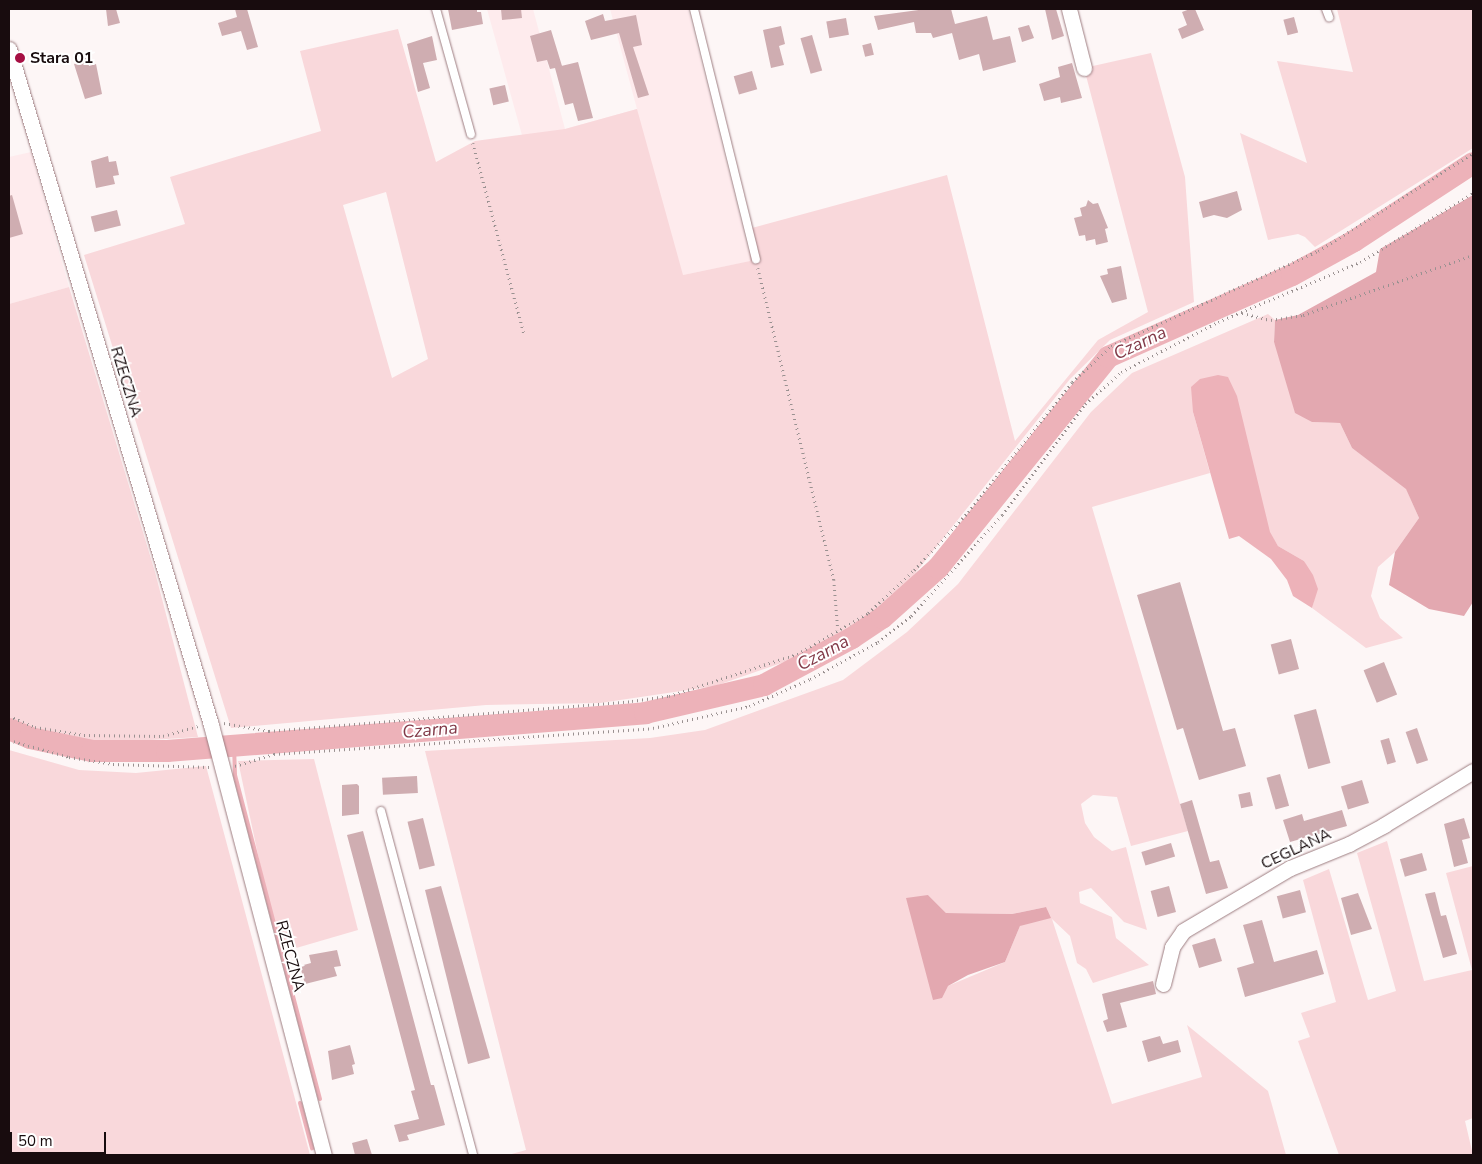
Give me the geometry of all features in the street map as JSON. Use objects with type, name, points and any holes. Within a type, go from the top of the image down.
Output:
[{"type":"street","points":[[1069,9],[1084,68]]},
{"type":"street","name":"RZECZNA","points":[[9,49],[210,722],[324,1155]]},
{"type":"street","name":"CEGLANA","points":[[1163,984],[1172,948],[1183,931],[1290,868],[1349,844],[1384,825],[1473,771]]},
{"type":"lane","points":[[436,9],[471,134]]},
{"type":"lane","points":[[694,9],[756,259]]},
{"type":"lane","points":[[381,811],[473,1155]]},
{"type":"path","points":[[471,134],[524,334]]},
{"type":"path","points":[[9,716],[35,727],[84,735],[128,736],[187,731],[210,722],[269,731],[669,696],[796,654],[868,613],[914,570],[968,512],[1072,382],[1111,346],[1318,251],[1473,153]]},
{"type":"path","points":[[9,740],[69,757],[114,764],[240,766],[274,754],[653,728],[749,706],[810,679],[878,642],[911,616],[1002,515],[1085,404],[1121,372],[1240,313],[1296,292],[1360,262],[1473,193]]},
{"type":"path","points":[[1240,313],[1271,320],[1303,315],[1473,254]]},
{"type":"path","points":[[756,259],[834,580],[838,630]]},
{"type":"shaded area","points":[[487,9],[533,9],[565,129],[637,109],[610,9],[688,9],[751,261],[683,275],[603,428]]},
{"type":"shaded area","points":[[1337,9],[1473,9],[1473,148],[1315,247],[1305,237],[1298,234],[1268,240],[1240,133],[1307,163],[1277,61],[1353,72]]},
{"type":"shaded area","points":[[398,29],[436,162],[475,141],[565,129],[637,109],[683,275],[750,261],[748,229],[947,175],[1015,441],[1098,340],[1148,312],[1084,68],[1151,53],[1185,177],[1194,302],[1110,340],[1070,379],[913,576],[857,625],[793,659],[715,686],[600,703],[486,705],[231,728],[84,255],[185,224],[170,177],[321,131],[300,51]],"holes":[[[386,192],[428,359],[392,378],[343,205]]]},
{"type":"shaded area","points":[[31,152],[69,287],[9,304],[9,157]]},
{"type":"shaded area","points":[[1473,195],[1473,602],[1464,616],[1429,609],[1389,585],[1395,552],[1419,518],[1406,489],[1352,448],[1340,423],[1312,422],[1295,413],[1274,342],[1275,320],[1298,315],[1376,272],[1380,249]]},
{"type":"shaded area","points":[[69,287],[155,572],[198,737],[105,743],[35,730],[9,720],[9,304]]},
{"type":"shaded area","points":[[1268,314],[1275,320],[1274,342],[1312,422],[1340,423],[1352,448],[1406,488],[1419,518],[1395,552],[1378,567],[1371,596],[1380,618],[1403,638],[1366,648],[1312,608],[1317,589],[1304,561],[1278,546],[1193,412],[1210,473],[1092,507],[1188,831],[1131,846],[1117,797],[1093,795],[1081,804],[1085,823],[1094,837],[1112,851],[1126,847],[1147,930],[1124,922],[1091,888],[1079,892],[1080,903],[1112,917],[1116,938],[1149,965],[1093,983],[1086,969],[1077,963],[1070,936],[1052,919],[1112,1104],[1202,1077],[1187,1025],[1268,1091],[1286,1155],[508,1155],[526,1150],[425,751],[650,738],[705,730],[843,680],[907,632],[958,584],[1091,412],[1132,373]],"holes":[[[928,895],[946,913],[1012,914],[1046,907],[1020,926],[1005,962],[948,986]]]},
{"type":"shaded area","points":[[1218,375],[1228,377],[1237,396],[1270,532],[1278,546],[1304,561],[1313,575],[1318,589],[1312,608],[1293,596],[1287,580],[1271,559],[1239,536],[1229,539],[1193,412],[1191,387],[1200,379]]},
{"type":"shaded area","points":[[9,750],[79,770],[136,773],[206,766],[310,1155],[9,1155]]},
{"type":"shaded area","points":[[314,759],[358,930],[279,953],[238,761]]},
{"type":"shaded area","points":[[1387,841],[1424,981],[1472,970],[1446,873],[1473,866],[1473,1118],[1465,1121],[1473,1155],[1339,1155],[1298,1041],[1310,1037],[1301,1013],[1336,1002],[1303,880],[1329,869],[1368,1000],[1396,991],[1357,853]]},
{"type":"shaded area","points":[[928,895],[946,913],[1012,914],[1046,907],[1051,918],[1020,926],[1005,962],[968,975],[948,986],[942,998],[933,1000],[906,898]]},
{"type":"building","points":[[106,9],[116,9],[120,23],[108,26]]},
{"type":"building","points":[[235,9],[247,9],[258,47],[247,50],[241,31],[222,36],[218,23],[237,17]]},
{"type":"building","points":[[448,9],[477,9],[477,12],[481,12],[483,24],[452,30]]},
{"type":"building","points":[[501,9],[521,9],[522,18],[502,20]]},
{"type":"building","points":[[926,9],[951,9],[955,24],[987,16],[993,40],[1010,36],[1016,62],[983,71],[979,54],[959,60],[952,33],[933,38],[931,33],[916,33],[914,22],[878,30],[874,16]]},
{"type":"building","points":[[1045,9],[1056,9],[1064,36],[1052,40]]},
{"type":"building","points":[[1195,9],[1204,30],[1182,39],[1178,29],[1187,25],[1182,12]]},
{"type":"building","points":[[603,14],[605,21],[636,15],[642,45],[633,47],[649,95],[638,98],[619,33],[591,40],[585,21]]},
{"type":"building","points":[[1294,17],[1298,32],[1288,35],[1283,20]]},
{"type":"building","points":[[846,18],[849,35],[829,38],[826,21]]},
{"type":"building","points":[[1029,25],[1034,38],[1022,42],[1018,28]]},
{"type":"building","points":[[781,26],[785,44],[779,46],[784,65],[771,68],[763,30]]},
{"type":"building","points":[[551,30],[562,66],[578,62],[593,118],[578,121],[573,103],[565,105],[555,68],[550,69],[547,60],[537,62],[530,36]]},
{"type":"building","points":[[812,35],[822,71],[811,74],[800,38]]},
{"type":"building","points":[[432,36],[437,60],[423,63],[430,88],[418,92],[407,44]]},
{"type":"building","points":[[871,43],[874,55],[865,57],[862,45]]},
{"type":"building","points":[[86,54],[89,66],[96,64],[102,94],[85,99],[74,64],[80,62]]},
{"type":"building","points":[[1072,63],[1082,98],[1061,103],[1060,97],[1044,101],[1039,84],[1060,77],[1058,67]]},
{"type":"building","points":[[752,71],[757,89],[739,95],[734,76]]},
{"type":"building","points":[[505,85],[509,102],[493,105],[489,89]]},
{"type":"building","points":[[108,156],[109,162],[116,161],[119,175],[113,176],[115,184],[96,188],[91,161]]},
{"type":"building","points":[[1237,191],[1242,210],[1227,218],[1214,215],[1203,218],[1199,202]]},
{"type":"building","points":[[12,195],[23,234],[9,238],[9,196]]},
{"type":"building","points":[[1088,200],[1093,204],[1098,203],[1108,228],[1105,229],[1108,242],[1096,245],[1095,239],[1086,241],[1085,235],[1079,236],[1074,218],[1082,216],[1080,208],[1086,206]]},
{"type":"building","points":[[117,210],[121,226],[95,232],[91,217]]},
{"type":"building","points":[[1121,266],[1127,299],[1112,303],[1100,276],[1108,274],[1107,269]]},
{"type":"building","points":[[1180,582],[1223,731],[1235,728],[1246,766],[1199,780],[1183,728],[1177,730],[1137,595]]},
{"type":"building","points":[[1291,639],[1299,669],[1279,674],[1271,644]]},
{"type":"building","points":[[1384,662],[1397,694],[1377,703],[1364,670]]},
{"type":"building","points":[[1316,709],[1330,763],[1308,769],[1294,715]]},
{"type":"building","points":[[1417,728],[1428,760],[1417,764],[1406,732]]},
{"type":"building","points":[[1389,738],[1396,762],[1387,765],[1380,740]]},
{"type":"building","points":[[1280,774],[1289,806],[1276,810],[1267,778]]},
{"type":"building","points":[[417,776],[418,793],[383,795],[382,778]]},
{"type":"building","points":[[1362,780],[1369,803],[1348,809],[1341,786]]},
{"type":"building","points":[[357,784],[359,786],[359,814],[342,816],[342,785]]},
{"type":"building","points":[[1250,792],[1253,806],[1241,808],[1238,794]]},
{"type":"building","points":[[1192,800],[1210,862],[1219,860],[1228,888],[1206,894],[1180,804]]},
{"type":"building","points":[[1342,810],[1347,826],[1290,842],[1283,820],[1302,814],[1304,821]]},
{"type":"building","points":[[423,818],[435,866],[419,869],[407,822]]},
{"type":"building","points":[[1464,818],[1470,838],[1462,840],[1468,863],[1454,867],[1444,824]]},
{"type":"building","points":[[363,831],[431,1085],[434,1085],[445,1125],[407,1135],[409,1140],[399,1142],[394,1125],[419,1119],[411,1091],[415,1090],[347,835]]},
{"type":"building","points":[[1171,843],[1175,856],[1145,865],[1141,852]]},
{"type":"building","points":[[1422,853],[1427,870],[1405,877],[1400,859]]},
{"type":"building","points":[[441,886],[490,1058],[468,1064],[425,890]]},
{"type":"building","points":[[1169,886],[1176,912],[1158,917],[1151,891]]},
{"type":"building","points":[[1300,890],[1306,912],[1283,918],[1277,896]]},
{"type":"building","points":[[1435,892],[1441,916],[1446,915],[1457,954],[1443,958],[1425,894]]},
{"type":"building","points":[[1358,893],[1372,929],[1351,935],[1341,898]]},
{"type":"building","points":[[1262,920],[1274,962],[1317,950],[1324,974],[1245,997],[1237,968],[1254,963],[1243,925]]},
{"type":"building","points":[[1215,938],[1222,961],[1199,968],[1192,945]]},
{"type":"building","points":[[337,950],[341,966],[334,967],[337,976],[305,984],[300,966],[311,963],[309,955]]},
{"type":"building","points":[[1153,981],[1156,994],[1120,1003],[1127,1027],[1107,1032],[1103,1021],[1108,1019],[1102,994]]},
{"type":"building","points":[[1160,1036],[1163,1044],[1178,1040],[1181,1052],[1148,1062],[1142,1041]]},
{"type":"building","points":[[350,1045],[355,1064],[352,1065],[354,1074],[332,1080],[328,1051]]},
{"type":"building","points":[[367,1139],[372,1155],[355,1155],[352,1143]]},
{"type":"waterway","name":"Czarna","points":[[9,729],[30,738],[92,751],[167,751],[645,713],[764,685],[852,638],[882,618],[938,568],[1108,357],[1292,275],[1354,241],[1473,163]]},
{"type":"waterway","points":[[234,746],[235,775],[320,1099]]},
{"type":"waterway","points":[[300,1103],[312,1148]]},
{"type":"place","name":"Stara 01","points":[[20,58]]}]
